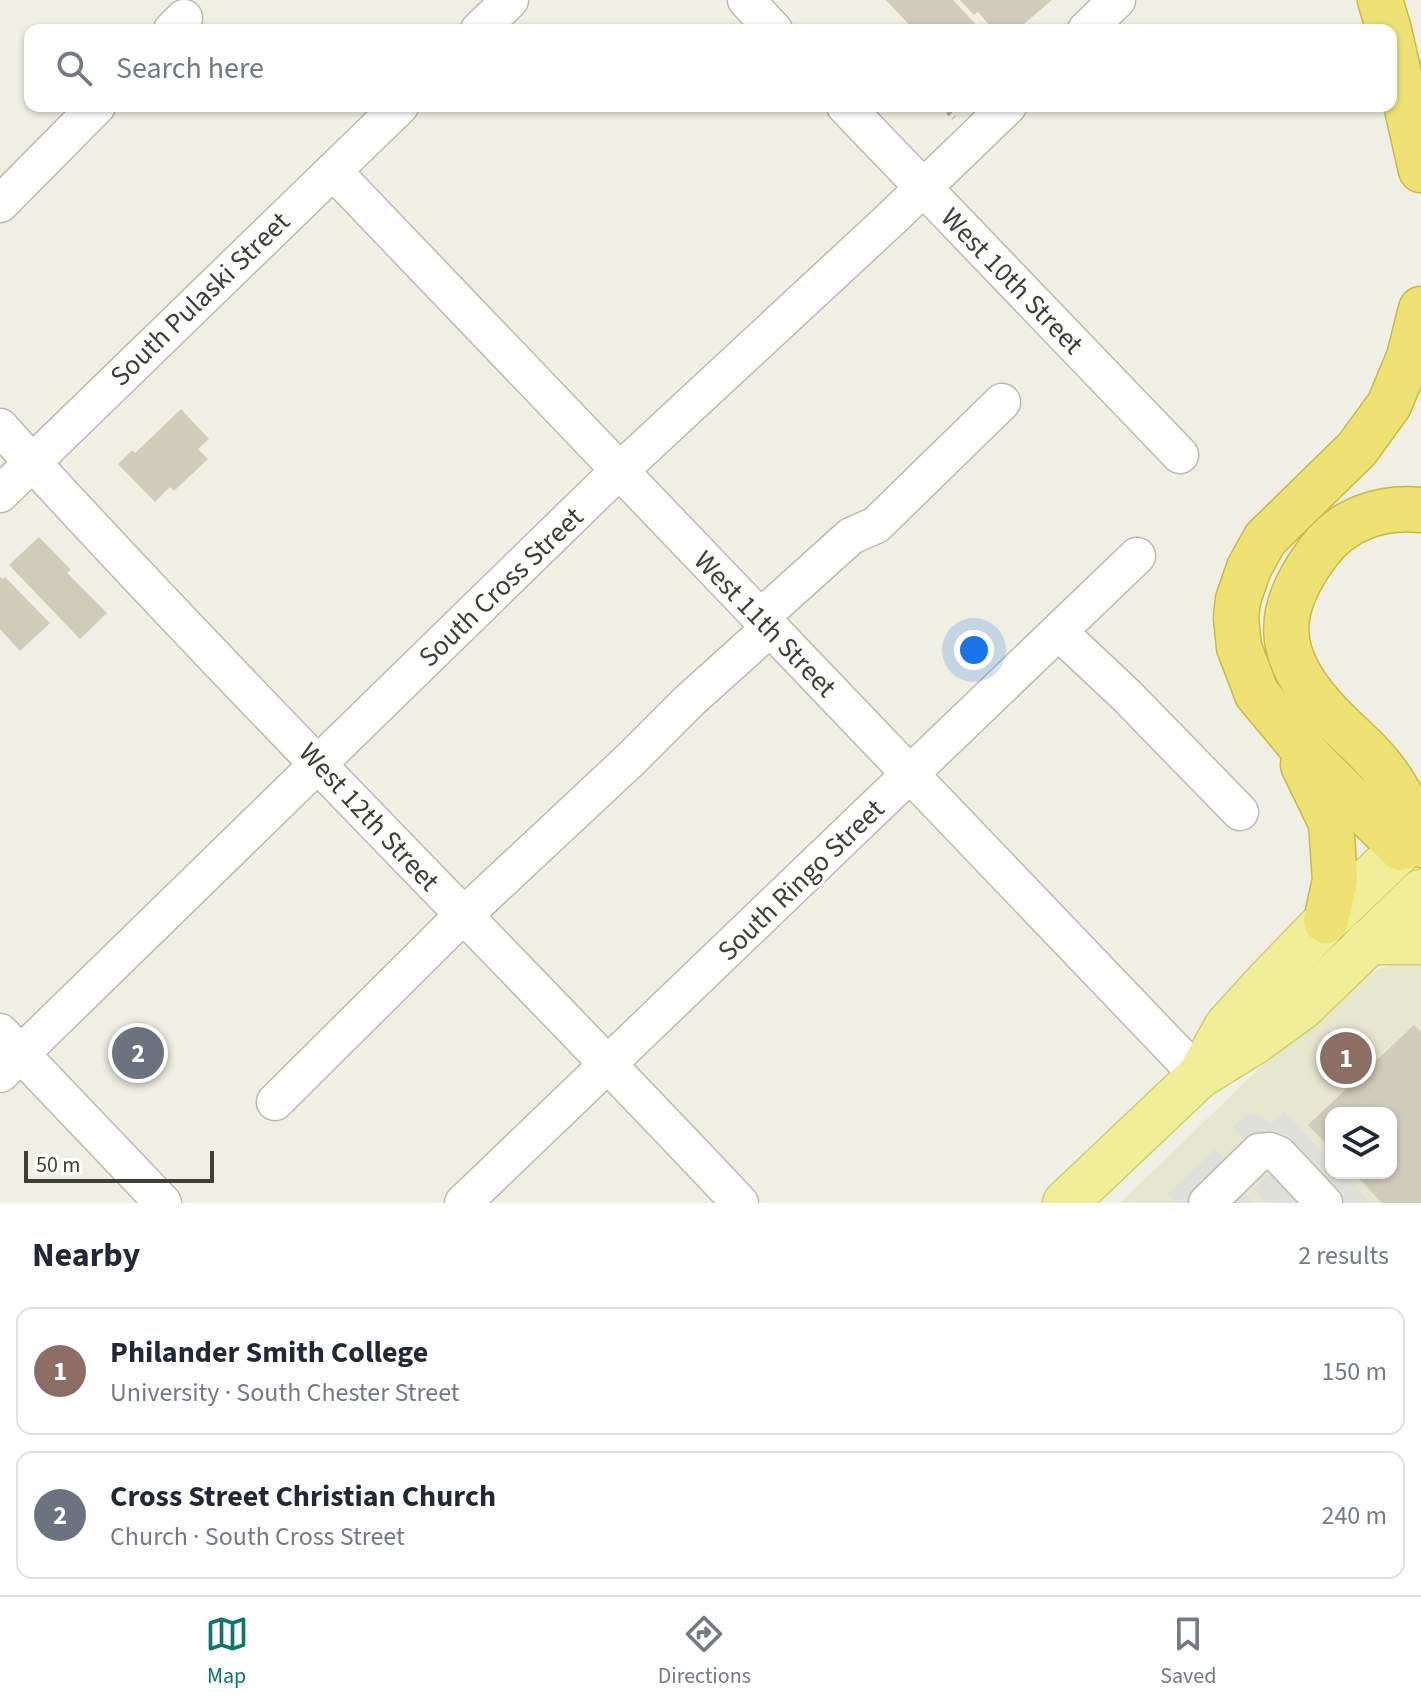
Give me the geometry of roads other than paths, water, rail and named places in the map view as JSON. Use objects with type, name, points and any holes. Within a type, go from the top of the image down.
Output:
[{"type":"highway","points":[[1380,0],[1387,24]]},
{"type":"highway","points":[[1397,65],[1421,170]]},
{"type":"highway","points":[[1416,845],[1390,834],[1312,760],[1257,694],[1239,647],[1236,618],[1238,600],[1249,568],[1265,539],[1357,449],[1389,405],[1409,357],[1421,309]]},
{"type":"highway","points":[[1416,845],[1407,804],[1379,764],[1305,686],[1293,663],[1287,638],[1288,609],[1299,577],[1337,531],[1379,512],[1421,510]]},
{"type":"highway","points":[[1282,724],[1331,823],[1335,880],[1326,921]]},
{"type":"highway","points":[[1379,764],[1421,776]]},
{"type":"main road","points":[[1199,1076],[1227,1026],[1326,921],[1416,845]]},
{"type":"main road","points":[[1065,1203],[1199,1076],[1302,1007],[1421,892]]},
{"type":"main road","points":[[1368,942],[1421,942]]},
{"type":"street","points":[[485,24],[510,0]]},
{"type":"street","points":[[746,0],[768,24]]},
{"type":"street","points":[[1092,24],[1117,0]]},
{"type":"street","points":[[0,204],[91,112]]},
{"type":"street","name":"South Pulaski Street","points":[[0,494],[394,112]]},
{"type":"street","name":"West 10th Street","points":[[851,112],[1180,455]]},
{"type":"street","name":"South Cross Street","points":[[7,1053],[318,765],[620,472],[1002,112]]},
{"type":"street","name":"West 11th Street","points":[[333,171],[1199,1076]]},
{"type":"street","points":[[275,1102],[463,916],[630,760],[851,536],[876,525],[1002,402]]},
{"type":"street","name":"West 12th Street","points":[[0,427],[318,765],[740,1203]]},
{"type":"street","name":"South Ringo Street","points":[[463,1203],[1137,556]]},
{"type":"street","points":[[1059,632],[1127,696],[1240,812]]},
{"type":"street","points":[[7,1053],[163,1203]]},
{"type":"street","points":[[1207,1203],[1259,1152],[1270,1151],[1279,1155],[1324,1203]]},
{"type":"place","name":"Cross Street Christian Church","points":[[138,1053]]},
{"type":"place","name":"Philander Smith College","points":[[1346,1058]]}]
